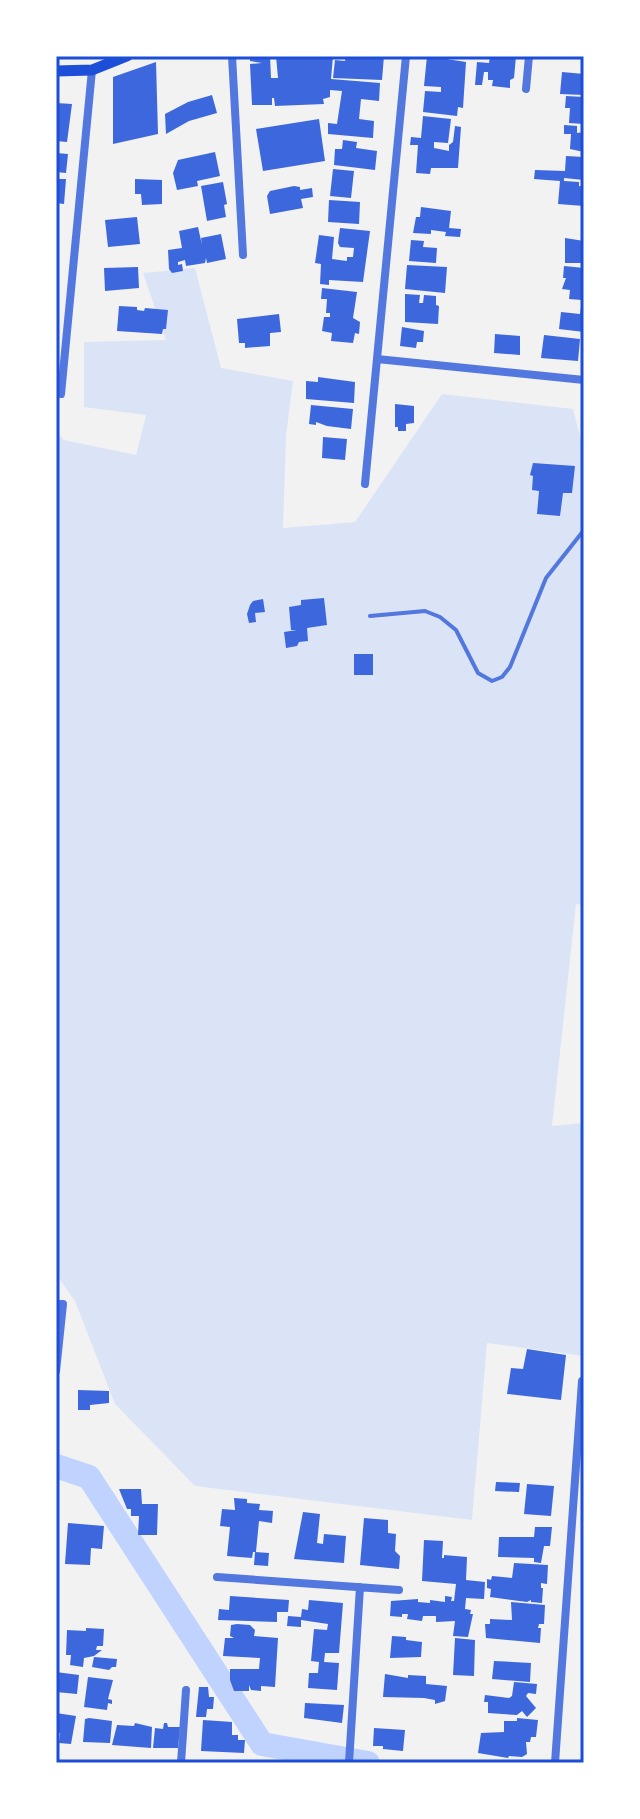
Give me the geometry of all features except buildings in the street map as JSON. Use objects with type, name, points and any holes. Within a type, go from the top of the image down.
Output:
[{"type":"main road","points":[[56,71],[92,70],[127,56]]},
{"type":"street","points":[[232,56],[243,255]]},
{"type":"street","points":[[365,484],[406,56]]},
{"type":"street","points":[[526,89],[529,56]]},
{"type":"street","points":[[61,394],[92,70]]},
{"type":"street","points":[[377,359],[584,380]]},
{"type":"street","points":[[56,1371],[60,1304]]},
{"type":"street","points":[[555,1759],[582,1381]]},
{"type":"street","points":[[217,1577],[399,1590]]},
{"type":"street","points":[[349,1763],[360,1587]]},
{"type":"street","points":[[181,1763],[186,1690]]},
{"type":"lane","points":[[370,616],[425,611],[440,617],[456,630],[478,673],[492,681],[502,677],[510,667],[546,578],[584,530]]},
{"type":"shaded area","points":[[195,268],[221,368],[293,381],[286,436],[283,528],[355,522],[442,394],[573,409],[584,452],[584,905],[576,904],[552,1126],[584,1123],[584,1356],[487,1343],[472,1520],[195,1486],[115,1404],[75,1301],[56,1274],[56,431],[64,440],[136,455],[146,415],[84,407],[84,342],[166,340],[143,273]]},
{"type":"waterway","points":[[56,1466],[89,1477],[262,1744],[368,1763]]}]
